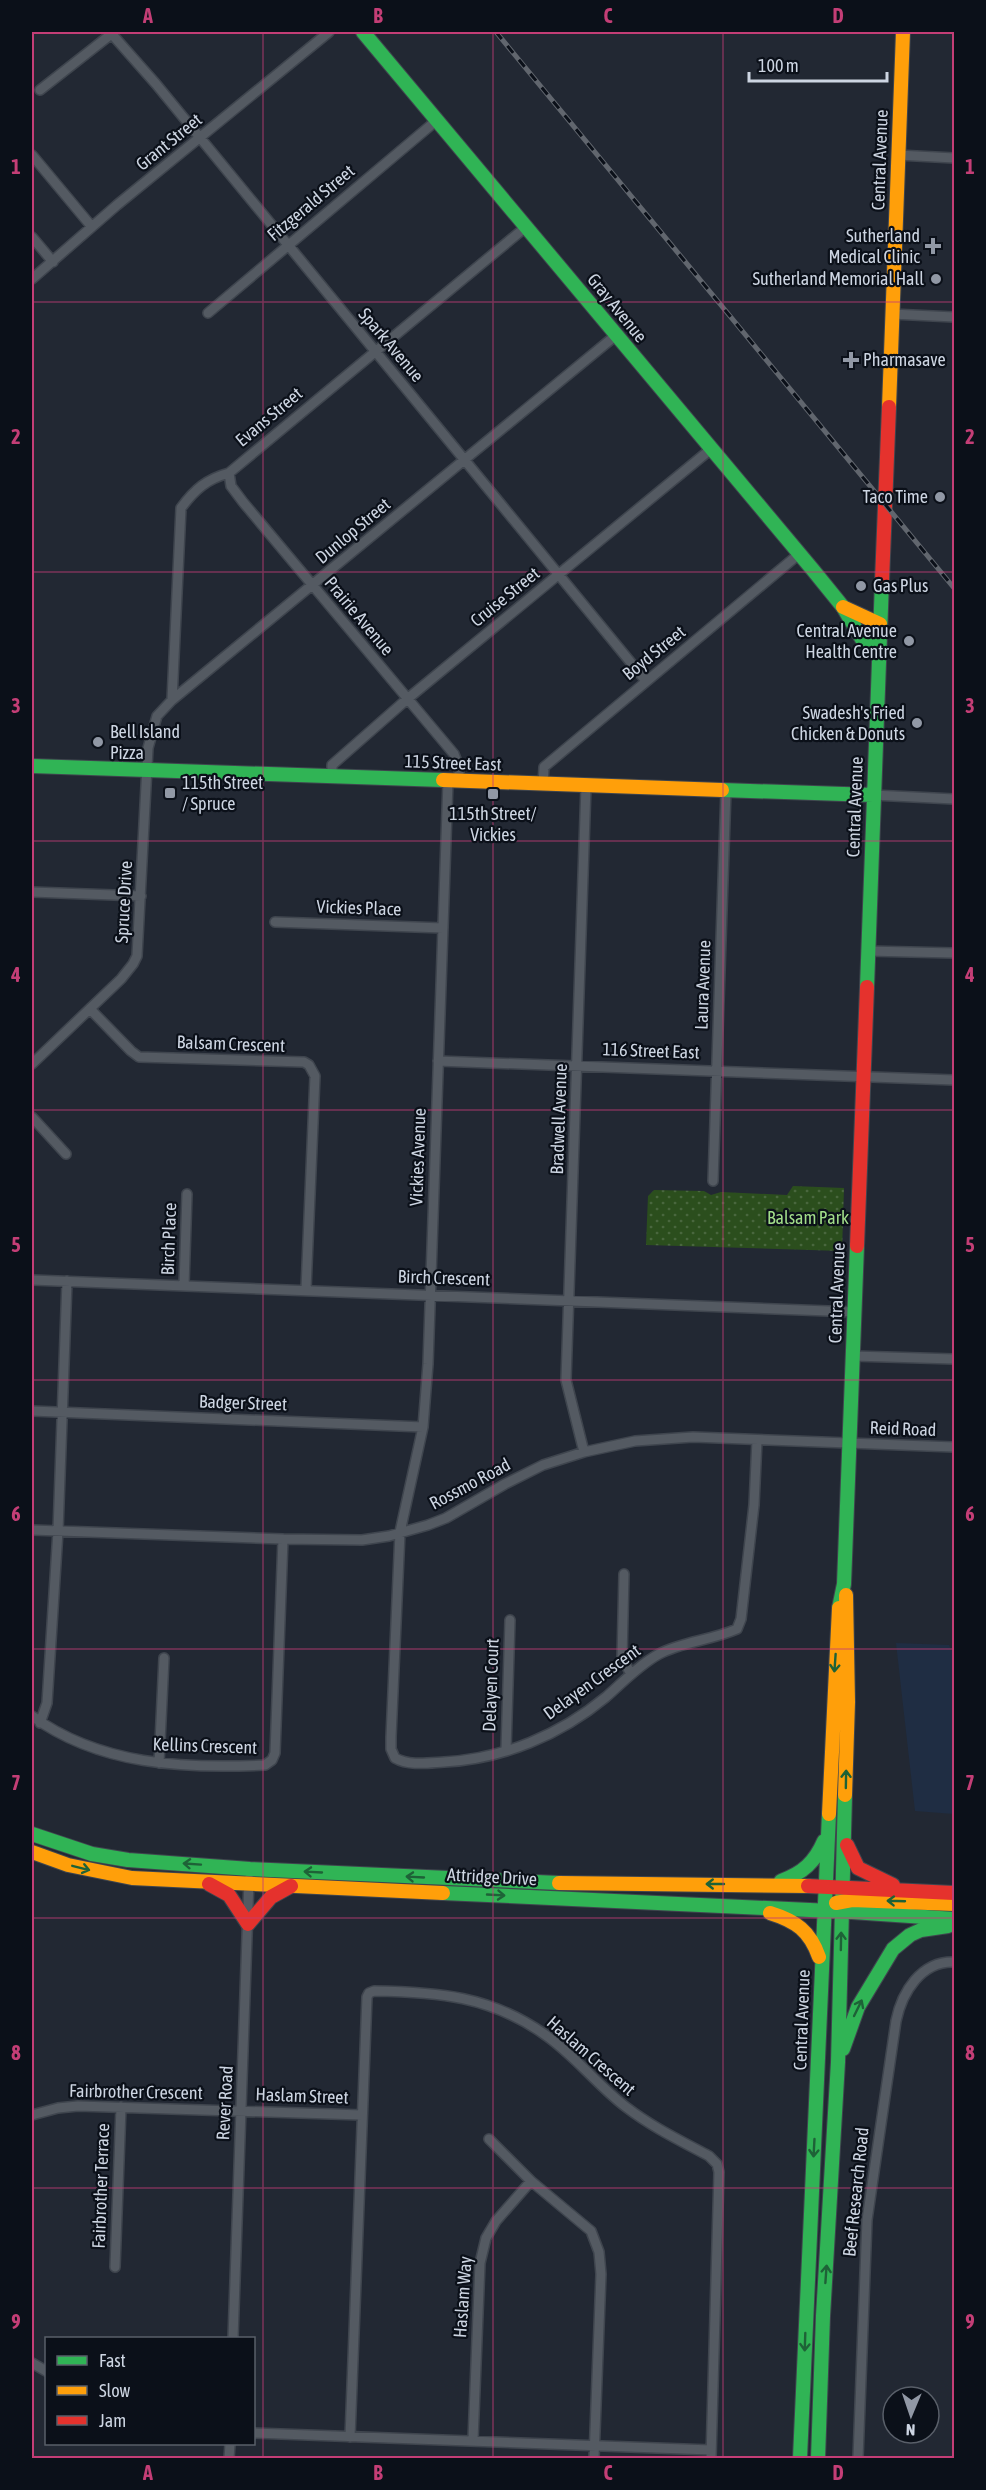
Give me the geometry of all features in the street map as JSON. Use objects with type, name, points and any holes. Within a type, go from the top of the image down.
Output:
[{"type":"main road","name":"Gray Avenue","points":[[363,32],[799,554],[843,608],[863,641],[879,654]]},
{"type":"main road","name":"Central Avenue","points":[[800,2458],[826,1836],[839,1604],[844,1584],[850,1443],[903,32]]},
{"type":"main road","name":"Gray Avenue","points":[[843,608],[880,624]]},
{"type":"main road","name":"115 Street East","points":[[32,766],[873,795]]},
{"type":"main road","name":"Central Avenue","points":[[818,2458],[838,2062],[848,1605],[844,1584]]},
{"type":"main road","name":"Attridge Drive","points":[[32,1834],[92,1854],[128,1860],[250,1869],[576,1884],[774,1884],[825,1887],[842,1900],[954,1919]]},
{"type":"main road","points":[[774,1884],[809,1868],[816,1859],[826,1836]]},
{"type":"main road","points":[[844,1837],[858,1868],[903,1889]]},
{"type":"main road","name":"Attridge Drive","points":[[32,1852],[53,1861],[95,1872],[132,1878],[824,1911],[842,1900],[903,1889],[954,1893]]},
{"type":"main road","points":[[201,1882],[229,1895],[248,1924],[271,1897],[291,1886]]},
{"type":"main road","points":[[842,1900],[954,1904]]},
{"type":"main road","points":[[750,1907],[801,1925],[813,1939],[822,1968]]},
{"type":"main road","points":[[838,2062],[855,2013],[885,1958],[899,1942],[919,1930],[954,1925]]},
{"type":"street","name":"Spark Avenue","points":[[112,32],[646,681]]},
{"type":"street","points":[[40,90],[112,32]]},
{"type":"street","name":"Grant Street","points":[[32,279],[329,32]]},
{"type":"street","name":"Fitzgerald Street","points":[[208,313],[437,120]]},
{"type":"street","points":[[32,155],[92,227]]},
{"type":"street","points":[[898,155],[954,158]]},
{"type":"street","name":"Evans Street","points":[[172,700],[181,508],[194,490],[212,478],[229,473],[527,226]]},
{"type":"street","points":[[32,237],[53,262]]},
{"type":"street","points":[[892,314],[954,317]]},
{"type":"street","name":"Dunlop Street","points":[[147,771],[148,748],[157,716],[172,700],[615,336]]},
{"type":"street","name":"Cruise Street","points":[[332,777],[332,765],[406,700],[711,449]]},
{"type":"street","name":"Prairie Avenue","points":[[229,473],[231,486],[406,700],[454,754],[459,767],[454,781]]},
{"type":"street","name":"Boyd Street","points":[[543,784],[544,767],[799,554]]},
{"type":"street","name":"Spruce Drive","points":[[32,1064],[133,964],[139,948],[147,771]]},
{"type":"street","name":"Vickies Avenue","points":[[400,1532],[423,1426],[431,1294],[443,928],[454,781]]},
{"type":"street","name":"Bradwell Avenue","points":[[584,1452],[566,1380],[586,786]]},
{"type":"street","name":"Laura Avenue","points":[[714,1181],[726,790]]},
{"type":"street","points":[[873,795],[954,799]]},
{"type":"street","points":[[32,892],[141,896]]},
{"type":"street","name":"Vickies Place","points":[[275,922],[443,928]]},
{"type":"street","points":[[867,951],[954,953]]},
{"type":"street","name":"Balsam Crescent","points":[[90,1009],[139,1057],[304,1062],[309,1065],[315,1076],[306,1289]]},
{"type":"street","name":"116 Street East","points":[[438,1060],[954,1080]]},
{"type":"street","points":[[32,1117],[66,1154]]},
{"type":"street","name":"Birch Place","points":[[184,1285],[187,1194]]},
{"type":"street","name":"Birch Crescent","points":[[32,1280],[570,1299],[855,1312]]},
{"type":"street","points":[[40,1723],[47,1703],[58,1531],[67,1281]]},
{"type":"street","points":[[853,1356],[954,1359]]},
{"type":"street","name":"Badger Street","points":[[32,1411],[423,1426]]},
{"type":"street","name":"Rossmo Road","points":[[32,1530],[362,1540],[400,1532],[446,1518],[524,1474],[584,1452],[635,1441],[674,1437],[850,1443]]},
{"type":"street","name":"Delayen Crescent","points":[[400,1532],[392,1754],[401,1761],[433,1763],[476,1759],[533,1742],[570,1722],[660,1653],[737,1629],[741,1619],[754,1505],[758,1440]]},
{"type":"street","name":"Reid Road","points":[[850,1443],[954,1447]]},
{"type":"street","name":"Kellins Crescent","points":[[32,1716],[40,1723],[83,1745],[104,1752],[185,1766],[265,1765],[272,1760],[275,1753],[283,1539]]},
{"type":"street","points":[[624,1574],[622,1658],[631,1674]]},
{"type":"street","name":"Delayen Court","points":[[506,1750],[510,1620]]},
{"type":"street","points":[[159,1763],[164,1658]]},
{"type":"street","name":"Rever Road","points":[[233,2337],[250,1869]]},
{"type":"street","name":"Beef Research Road","points":[[858,2458],[867,2220],[900,1999],[926,1969],[954,1962]]},
{"type":"street","name":"Haslam Crescent","points":[[255,2433],[350,2437],[473,2440],[711,2454],[719,2172],[717,2164],[709,2156],[629,2110],[545,2034],[515,2016],[463,1998],[430,1992],[374,1991],[369,1993],[366,2014],[350,2437]]},
{"type":"street","name":"Fairbrother Crescent","points":[[32,2115],[58,2108],[78,2106],[241,2110]]},
{"type":"street","name":"Fairbrother Terrace","points":[[115,2267],[120,2107]]},
{"type":"street","name":"Haslam Street","points":[[241,2110],[362,2115]]},
{"type":"street","points":[[489,2139],[531,2181],[591,2231],[599,2252],[601,2274],[594,2458]]},
{"type":"street","name":"Haslam Way","points":[[473,2440],[480,2263],[486,2238],[531,2181]]},
{"type":"shaded area","points":[[896,1643],[949,1645],[954,1655],[954,1814],[915,1811]]},
{"type":"green space","name":"Balsam Park","points":[[793,1186],[844,1188],[842,1251],[646,1245],[648,1196],[654,1190],[704,1191],[711,1195],[721,1192],[787,1195]]},
{"type":"railway","points":[[496,32],[954,588]]},
{"type":"traffic: fast","points":[[363,32],[813,570],[843,607],[863,641],[879,654]]},
{"type":"traffic: fast","points":[[867,987],[882,581]]},
{"type":"traffic: fast","points":[[32,766],[443,780]]},
{"type":"traffic: fast","points":[[722,790],[873,795]]},
{"type":"traffic: fast","points":[[839,1608],[844,1584],[857,1246]]},
{"type":"traffic: fast","points":[[818,2458],[823,2316],[838,2062],[845,1795]]},
{"type":"traffic: fast","points":[[800,2458],[829,1814]]},
{"type":"traffic: fast","points":[[32,1834],[92,1854],[128,1860],[250,1869],[559,1883]]},
{"type":"traffic: fast","points":[[781,1881],[807,1866],[817,1855],[824,1841]]},
{"type":"traffic: fast","points":[[443,1893],[852,1912],[954,1919]]},
{"type":"traffic: fast","points":[[843,2049],[858,2007],[893,1949],[910,1935],[921,1930],[948,1926]]},
{"type":"traffic: slow","points":[[889,407],[903,32]]},
{"type":"traffic: slow","points":[[843,607],[880,624]]},
{"type":"traffic: slow","points":[[443,780],[722,790]]},
{"type":"traffic: slow","points":[[845,1795],[848,1702],[846,1595]]},
{"type":"traffic: slow","points":[[829,1814],[839,1608]]},
{"type":"traffic: slow","points":[[32,1852],[68,1865],[132,1878],[443,1893]]},
{"type":"traffic: slow","points":[[559,1883],[808,1886]]},
{"type":"traffic: slow","points":[[836,1903],[852,1900],[954,1904]]},
{"type":"traffic: slow","points":[[770,1913],[801,1928],[811,1940],[819,1957]]},
{"type":"traffic: jam","points":[[882,581],[889,407]]},
{"type":"traffic: jam","points":[[857,1246],[867,987]]},
{"type":"traffic: jam","points":[[847,1845],[858,1868],[893,1885]]},
{"type":"traffic: jam","points":[[209,1884],[229,1895],[248,1924],[271,1897],[291,1886]]},
{"type":"traffic: jam","points":[[808,1886],[954,1893]]},
{"type":"place","name":"Sutherland Medical Clinic","points":[[933,246]]},
{"type":"place","name":"Sutherland Memorial Hall","points":[[936,279]]},
{"type":"place","name":"Pharmasave","points":[[851,360]]},
{"type":"place","name":"Taco Time","points":[[940,497]]},
{"type":"place","name":"Gas Plus","points":[[861,586]]},
{"type":"place","name":"Central Avenue Health Centre","points":[[909,641]]},
{"type":"place","name":"Swadesh's Fried Chicken & Donuts","points":[[917,723]]},
{"type":"place","name":"Bell Island Pizza","points":[[98,742]]},
{"type":"place","name":"115th Street / Spruce","points":[[170,793]]},
{"type":"place","name":"115th Street/ Vickies","points":[[493,794]]}]
